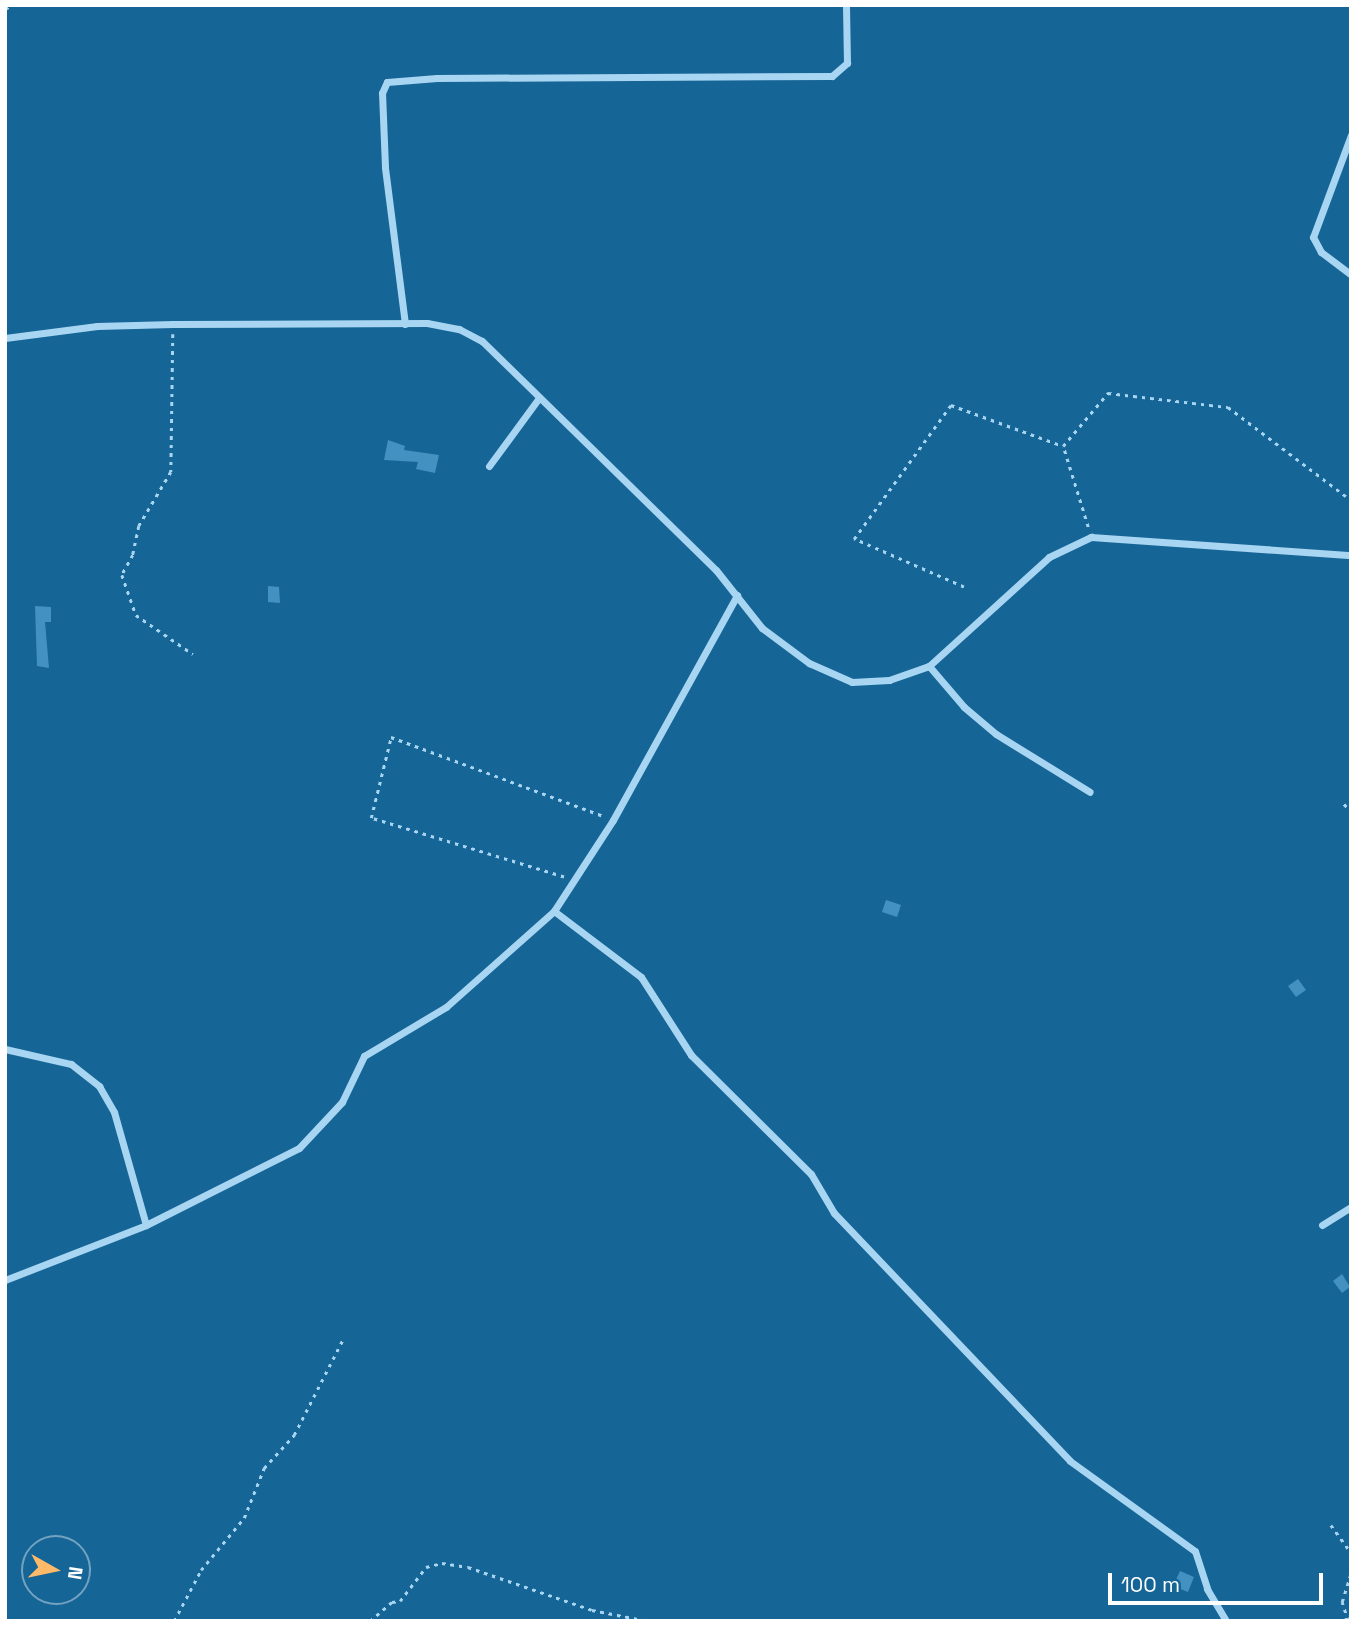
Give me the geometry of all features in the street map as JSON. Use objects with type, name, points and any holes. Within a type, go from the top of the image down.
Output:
[{"type":"street","points":[[405,324],[385,167],[382,93],[387,82],[437,78],[832,76],[847,63],[846,5]]},
{"type":"street","points":[[1351,135],[1313,237],[1321,252],[1351,275]]},
{"type":"street","points":[[5,338],[97,326],[173,324],[405,324],[459,328],[482,341],[737,595],[762,628],[831,676],[872,683],[929,666],[1049,557],[1091,537],[1351,555]]},
{"type":"street","points":[[489,466],[539,398]]},
{"type":"street","points":[[5,1280],[146,1225],[299,1148],[342,1102],[364,1056],[446,1007],[554,911],[612,820],[737,595]]},
{"type":"street","points":[[929,666],[964,707],[996,734],[1090,792]]},
{"type":"street","points":[[554,911],[641,977],[691,1055],[811,1174],[834,1213],[1070,1461],[1195,1551],[1207,1589],[1226,1621]]},
{"type":"street","points":[[5,1049],[71,1064],[99,1086],[114,1112],[146,1225]]},
{"type":"street","points":[[1322,1225],[1351,1208]]},
{"type":"path","points":[[5,9],[13,5]]},
{"type":"path","points":[[173,324],[171,472],[139,526],[134,555],[122,575],[136,615],[193,654]]},
{"type":"path","points":[[1063,446],[1108,393],[1228,407],[1351,500]]},
{"type":"path","points":[[964,587],[854,539],[951,405],[1063,446]]},
{"type":"path","points":[[1063,446],[1091,537]]},
{"type":"path","points":[[576,880],[370,818],[391,737],[612,820]]},
{"type":"path","points":[[1345,804],[1351,811]]},
{"type":"path","points":[[174,1621],[201,1570],[244,1518],[264,1468],[295,1435],[342,1341]]},
{"type":"path","points":[[1331,1525],[1351,1553]]},
{"type":"path","points":[[370,1621],[392,1602],[400,1601],[426,1567],[442,1563],[468,1567],[592,1610],[648,1621]]},
{"type":"path","points":[[1346,1619],[1343,1595],[1351,1573]]},
{"type":"path","points":[[1346,1619],[1351,1613]]},
{"type":"building","points":[[388,440],[405,446],[404,450],[439,455],[435,473],[416,469],[418,462],[384,460]]},
{"type":"building","points":[[268,586],[279,587],[280,603],[268,602]]},
{"type":"building","points":[[35,606],[51,607],[51,622],[45,622],[49,668],[37,666]]},
{"type":"building","points":[[886,900],[901,905],[897,917],[882,912]]},
{"type":"building","points":[[1298,979],[1306,990],[1296,997],[1288,986]]},
{"type":"building","points":[[1342,1274],[1350,1287],[1342,1293],[1333,1281]]},
{"type":"building","points":[[1180,1571],[1194,1577],[1188,1592],[1173,1586]]}]
